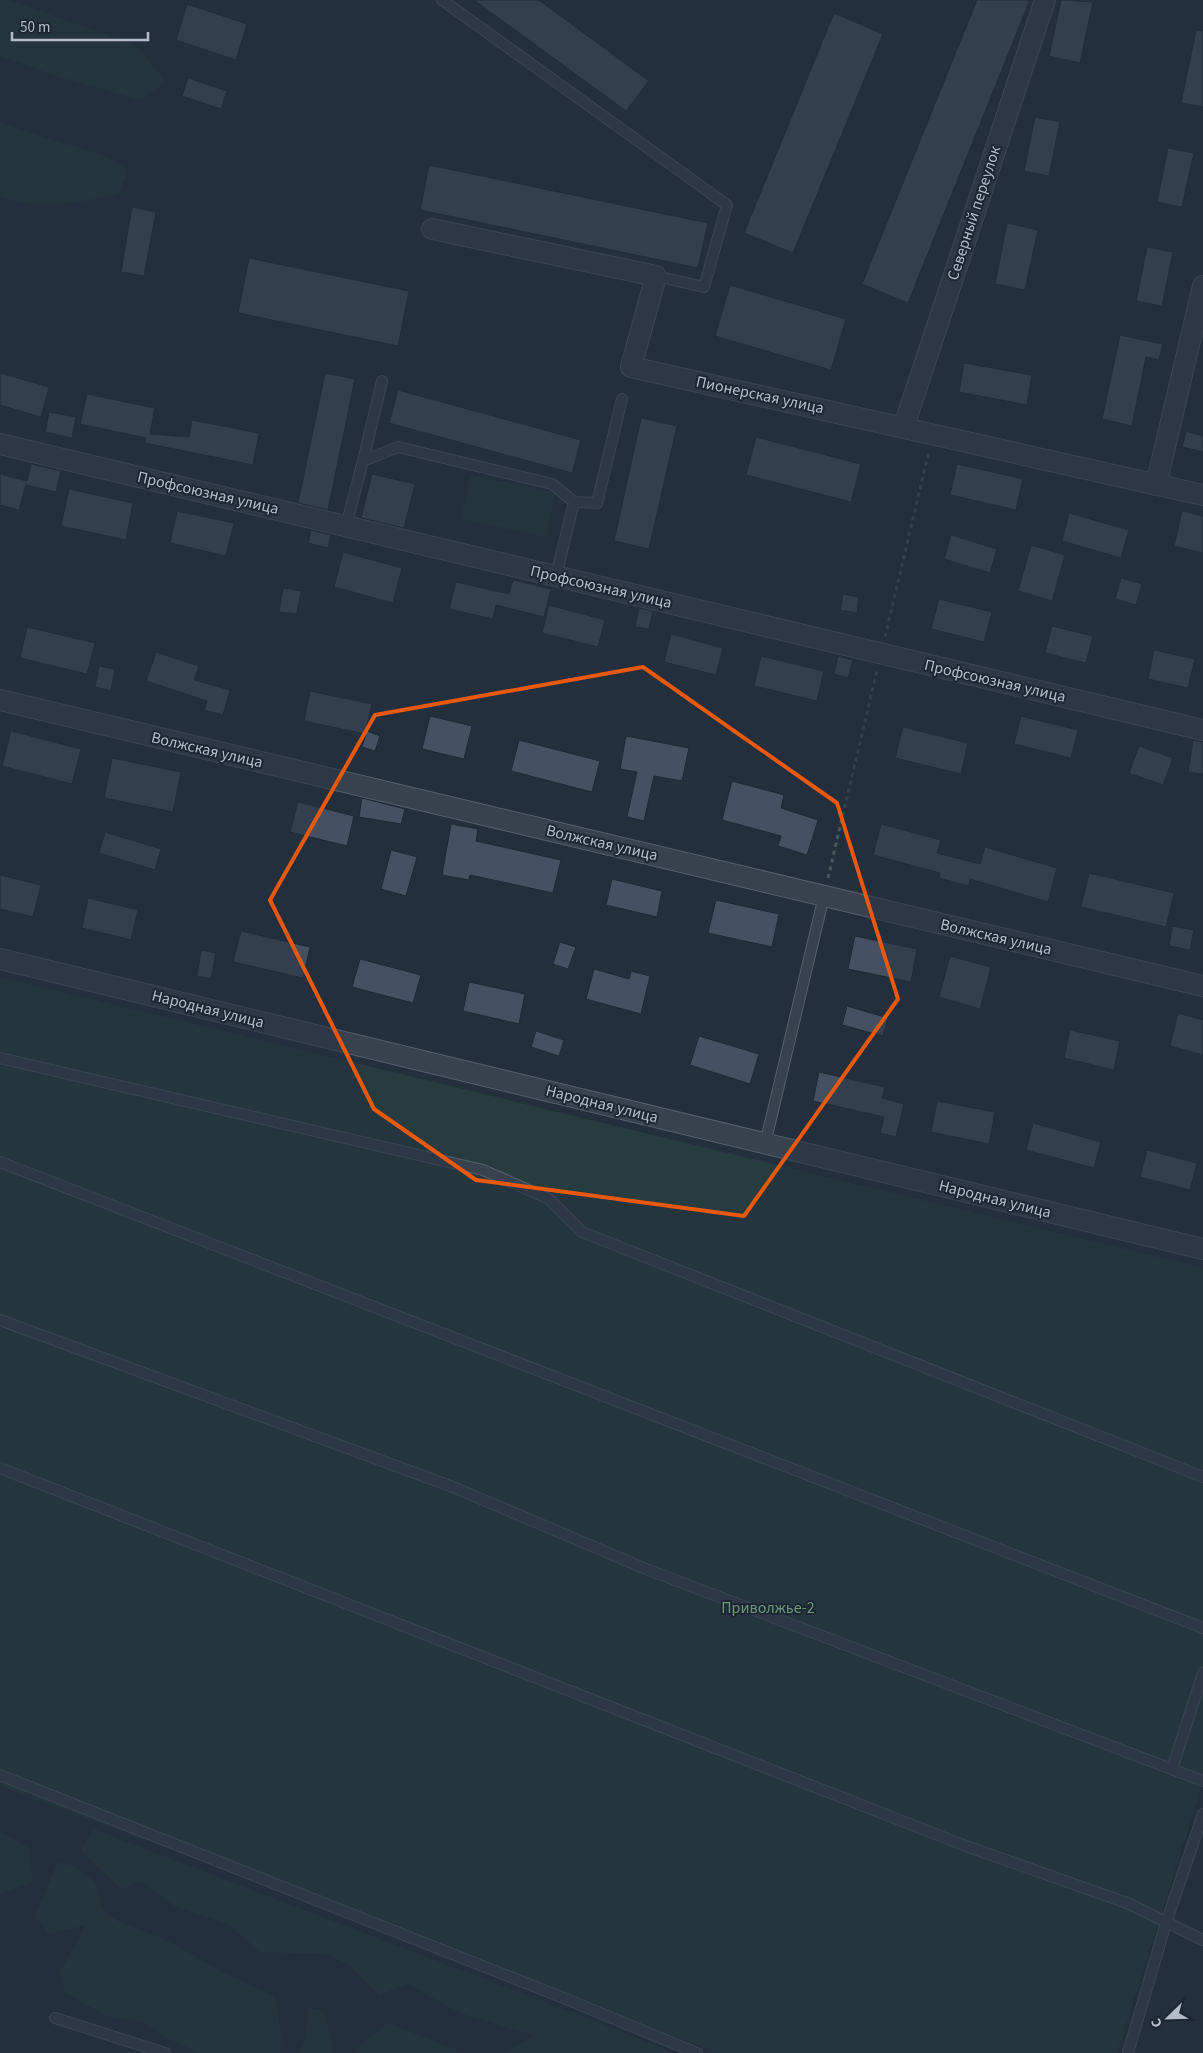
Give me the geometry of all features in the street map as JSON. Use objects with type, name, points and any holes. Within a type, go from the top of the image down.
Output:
[{"type":"street","name":"Северный переулок","points":[[904,426],[1045,0]]},
{"type":"street","points":[[432,229],[656,276]]},
{"type":"street","name":"Пионерская улица","points":[[656,276],[631,367],[904,426],[1203,495]]},
{"type":"street","points":[[1156,485],[1203,286]]},
{"type":"street","name":"Профсоюзная улица","points":[[0,444],[1203,730]]},
{"type":"street","name":"Волжская улица","points":[[0,700],[1203,986]]},
{"type":"street","name":"Народная улица","points":[[0,959],[1203,1249]]},
{"type":"lane","points":[[442,0],[727,205],[704,286],[656,276]]},
{"type":"lane","points":[[346,526],[382,382]]},
{"type":"lane","points":[[363,462],[398,447],[552,484],[574,502],[597,503],[622,399]]},
{"type":"lane","points":[[556,576],[574,502]]},
{"type":"lane","points":[[765,1144],[824,896]]},
{"type":"lane","points":[[0,1058],[483,1170],[549,1199],[582,1232],[1203,1477]]},
{"type":"lane","points":[[0,1162],[1203,1628]]},
{"type":"lane","points":[[0,1320],[453,1487],[646,1569],[1203,1780]]},
{"type":"lane","points":[[0,1468],[966,1846],[1127,1904],[1203,1940]]},
{"type":"lane","points":[[1172,1769],[1203,1673]]},
{"type":"lane","points":[[0,1775],[566,1998],[697,2053]]},
{"type":"lane","points":[[1128,2053],[1166,1923],[1203,1814]]},
{"type":"lane","points":[[55,2018],[165,2053]]},
{"type":"highlighted area","points":[[643,667],[837,803],[898,999],[744,1216],[476,1180],[374,1109],[270,900],[375,715]]},
{"type":"green space","points":[[0,0],[9,0],[136,45],[166,82],[141,100],[59,77],[0,56]]},
{"type":"green space","points":[[0,123],[108,157],[127,170],[119,194],[89,200],[44,205],[14,201],[0,196]]},
{"type":"green space","points":[[471,475],[555,493],[546,537],[461,519]]},
{"type":"green space","name":"Приволжье-2","points":[[0,977],[1203,1268],[1203,1781],[1117,2053],[720,2053],[0,1786]]},
{"type":"green space","points":[[93,1829],[674,2053],[504,2053],[534,2035],[462,2014],[408,1984],[379,1995],[349,1965],[326,1954],[260,1952],[228,1924],[174,1906],[141,1881],[121,1889],[81,1851]]},
{"type":"green space","points":[[0,1831],[29,1848],[33,1882],[0,1893]]},
{"type":"green space","points":[[58,1862],[74,1866],[95,1882],[102,1910],[118,1921],[166,1940],[224,1973],[275,1996],[281,2036],[280,2053],[199,2053],[161,2035],[142,2022],[109,2017],[65,1993],[60,1972],[86,1925],[48,1934],[35,1916]]},
{"type":"green space","points":[[309,2008],[323,2011],[333,2045],[331,2053],[300,2053],[305,2038]]},
{"type":"green space","points":[[388,2023],[464,2053],[357,2053],[357,2048]]},
{"type":"building","points":[[474,0],[539,0],[649,81],[626,111]]},
{"type":"building","points":[[977,0],[1030,0],[908,303],[862,284]]},
{"type":"building","points":[[1061,0],[1093,2],[1080,63],[1049,56]]},
{"type":"building","points":[[187,4],[247,24],[236,60],[176,40]]},
{"type":"building","points":[[834,13],[883,34],[793,253],[744,233]]},
{"type":"building","points":[[1196,30],[1203,31],[1203,107],[1181,103]]},
{"type":"building","points":[[188,78],[227,91],[221,109],[182,96]]},
{"type":"building","points":[[1035,117],[1060,122],[1049,176],[1024,171]]},
{"type":"building","points":[[1168,148],[1194,153],[1182,207],[1157,202]]},
{"type":"building","points":[[429,165],[708,223],[698,268],[420,210]]},
{"type":"building","points":[[132,207],[156,212],[144,276],[121,272]]},
{"type":"building","points":[[1007,223],[1038,230],[1025,290],[995,284]]},
{"type":"building","points":[[1147,247],[1173,252],[1162,306],[1136,301]]},
{"type":"building","points":[[249,258],[409,291],[398,346],[238,313]]},
{"type":"building","points":[[730,285],[846,319],[831,370],[715,336]]},
{"type":"building","points":[[1120,335],[1163,344],[1159,360],[1146,357],[1132,426],[1102,419]]},
{"type":"building","points":[[964,363],[1032,375],[1027,405],[959,392]]},
{"type":"building","points":[[0,373],[49,387],[41,417],[0,405]]},
{"type":"building","points":[[325,373],[355,379],[328,510],[298,503]]},
{"type":"building","points":[[398,390],[581,440],[572,473],[389,423]]},
{"type":"building","points":[[87,394],[155,408],[150,434],[189,437],[192,420],[259,433],[253,465],[145,443],[146,438],[80,424]]},
{"type":"building","points":[[49,412],[76,417],[72,438],[45,432]]},
{"type":"building","points":[[641,418],[677,426],[649,549],[614,541]]},
{"type":"building","points":[[1186,431],[1203,436],[1203,452],[1182,447]]},
{"type":"building","points":[[756,437],[861,464],[851,502],[746,475]]},
{"type":"building","points":[[31,464],[61,471],[56,492],[26,485],[19,510],[0,505],[0,474],[27,481]]},
{"type":"building","points":[[957,464],[1023,479],[1016,510],[950,495]]},
{"type":"building","points":[[372,474],[415,484],[404,528],[361,518]]},
{"type":"building","points":[[69,489],[133,503],[126,540],[61,526]]},
{"type":"building","points":[[177,511],[234,523],[226,556],[170,543]]},
{"type":"building","points":[[1182,511],[1203,516],[1203,553],[1174,546]]},
{"type":"building","points":[[1069,513],[1129,530],[1121,558],[1062,541]]},
{"type":"building","points":[[311,530],[331,535],[328,548],[308,543]]},
{"type":"building","points":[[951,535],[997,549],[990,573],[944,559]]},
{"type":"building","points":[[1031,545],[1065,555],[1052,601],[1018,591]]},
{"type":"building","points":[[343,552],[402,568],[393,603],[334,587]]},
{"type":"building","points":[[1121,578],[1142,584],[1136,605],[1115,599]]},
{"type":"building","points":[[513,580],[551,589],[544,617],[496,605],[493,619],[449,609],[456,582],[509,594]]},
{"type":"building","points":[[283,588],[301,591],[297,614],[279,612]]},
{"type":"building","points":[[843,594],[859,597],[857,613],[840,610]]},
{"type":"building","points":[[939,599],[992,612],[984,642],[931,629]]},
{"type":"building","points":[[549,605],[605,620],[598,647],[542,633]]},
{"type":"building","points":[[639,608],[653,611],[649,629],[635,627]]},
{"type":"building","points":[[1052,626],[1093,636],[1086,663],[1045,653]]},
{"type":"building","points":[[27,627],[95,643],[87,674],[20,658]]},
{"type":"building","points":[[671,634],[723,648],[716,675],[664,662]]},
{"type":"building","points":[[1154,650],[1195,659],[1188,688],[1148,679]]},
{"type":"building","points":[[156,652],[199,666],[194,680],[230,690],[223,715],[204,710],[207,701],[146,681]]},
{"type":"building","points":[[761,656],[824,671],[817,701],[754,686]]},
{"type":"building","points":[[838,656],[853,660],[848,678],[834,674]]},
{"type":"building","points":[[99,666],[115,669],[111,691],[95,687]]},
{"type":"building","points":[[310,691],[372,704],[365,734],[304,721]]},
{"type":"building","points":[[430,716],[472,726],[464,759],[422,749]]},
{"type":"building","points":[[1021,716],[1078,730],[1071,758],[1014,744]]},
{"type":"building","points":[[903,727],[968,743],[961,774],[895,758]]},
{"type":"building","points":[[11,731],[81,749],[72,784],[2,766]]},
{"type":"building","points":[[367,731],[380,736],[375,751],[362,747]]},
{"type":"building","points":[[626,736],[689,748],[682,781],[654,776],[644,821],[627,817],[637,772],[620,769]]},
{"type":"building","points":[[519,740],[600,761],[592,792],[511,771]]},
{"type":"building","points":[[1193,740],[1203,742],[1203,774],[1188,772]]},
{"type":"building","points":[[1139,746],[1173,758],[1163,785],[1129,773]]},
{"type":"building","points":[[112,758],[181,772],[173,812],[104,798]]},
{"type":"building","points":[[732,781],[784,795],[781,808],[818,820],[807,855],[778,846],[781,836],[722,820]]},
{"type":"building","points":[[362,798],[405,809],[401,824],[359,817]]},
{"type":"building","points":[[298,802],[354,816],[347,846],[290,832]]},
{"type":"building","points":[[451,824],[478,829],[476,841],[561,860],[553,893],[470,875],[469,880],[442,875]]},
{"type":"building","points":[[881,824],[941,840],[937,853],[980,864],[985,847],[1057,868],[1048,902],[970,879],[969,886],[939,878],[940,873],[873,855]]},
{"type":"building","points":[[105,832],[161,849],[155,870],[99,853]]},
{"type":"building","points":[[391,850],[417,857],[406,896],[381,889]]},
{"type":"building","points":[[1089,873],[1174,893],[1166,927],[1081,907]]},
{"type":"building","points":[[0,875],[41,885],[33,917],[0,909]]},
{"type":"building","points":[[612,879],[662,891],[657,917],[606,905]]},
{"type":"building","points":[[88,898],[138,910],[131,940],[82,928]]},
{"type":"building","points":[[716,900],[779,914],[772,947],[708,933]]},
{"type":"building","points":[[1172,926],[1194,930],[1190,950],[1169,946]]},
{"type":"building","points":[[241,931],[310,947],[303,978],[233,962]]},
{"type":"building","points":[[855,936],[917,949],[911,982],[848,969]]},
{"type":"building","points":[[560,942],[576,947],[568,969],[553,964]]},
{"type":"building","points":[[201,950],[216,953],[211,979],[197,976]]},
{"type":"building","points":[[950,956],[991,967],[980,1009],[939,997]]},
{"type":"building","points":[[360,959],[421,975],[413,1003],[352,987]]},
{"type":"building","points":[[594,969],[629,979],[631,971],[650,976],[641,1014],[586,999]]},
{"type":"building","points":[[469,982],[525,994],[519,1024],[463,1011]]},
{"type":"building","points":[[847,1006],[888,1018],[883,1036],[842,1025]]},
{"type":"building","points":[[1178,1013],[1203,1020],[1203,1055],[1170,1046]]},
{"type":"building","points":[[1070,1030],[1120,1041],[1114,1070],[1064,1058]]},
{"type":"building","points":[[536,1031],[564,1040],[559,1056],[531,1047]]},
{"type":"building","points":[[699,1036],[759,1054],[750,1084],[690,1065]]},
{"type":"building","points":[[819,1072],[885,1087],[882,1098],[904,1104],[896,1137],[880,1133],[884,1117],[813,1101]]},
{"type":"building","points":[[937,1101],[995,1112],[989,1144],[931,1132]]},
{"type":"building","points":[[1033,1123],[1101,1142],[1094,1168],[1026,1150]]},
{"type":"building","points":[[1147,1150],[1197,1163],[1190,1190],[1140,1177]]}]
